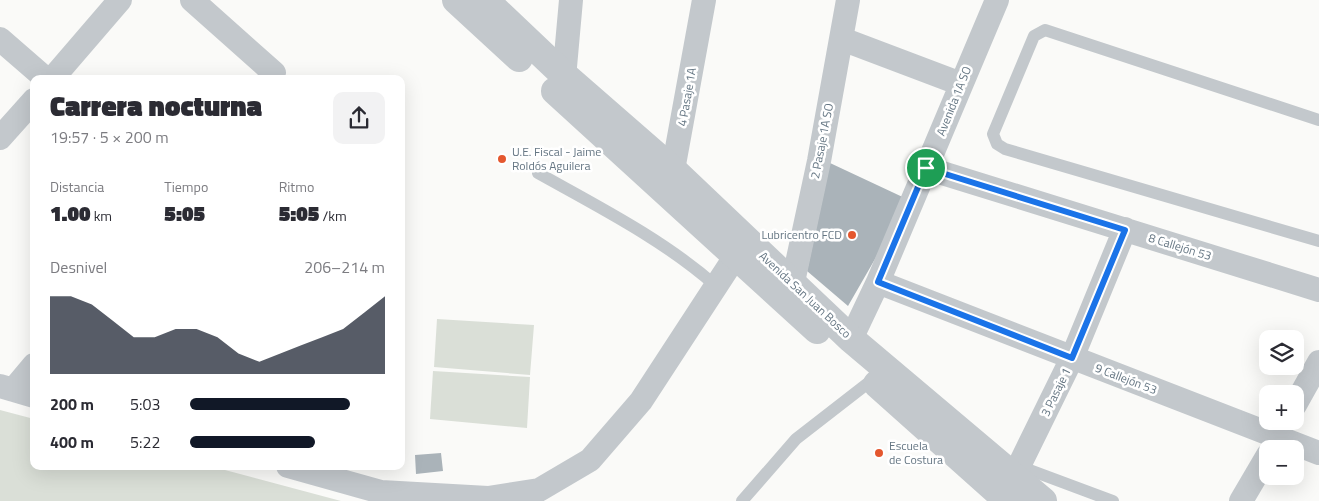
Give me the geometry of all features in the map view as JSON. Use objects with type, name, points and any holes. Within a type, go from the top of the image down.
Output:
[{"type":"street","points":[[55,75],[120,0]]},
{"type":"street","points":[[192,0],[270,75]]},
{"type":"street","name":"Avenida San Juan Bosco","points":[[456,0],[563,87],[670,182],[740,248],[872,380],[963,447],[1009,484],[1044,501]]},
{"type":"street","name":"Avenida San Juan Bosco","points":[[485,0],[563,87]]},
{"type":"street","points":[[563,87],[571,0]]},
{"type":"street","name":"4 Pasaje 1A","points":[[670,182],[704,0]]},
{"type":"street","name":"2 Pasaje 1A SO","points":[[792,282],[819,161],[848,0]]},
{"type":"street","name":"Avenida 1A SO","points":[[851,339],[878,282],[997,0]]},
{"type":"street","points":[[0,39],[41,75]]},
{"type":"street","points":[[842,39],[961,84]]},
{"type":"street","points":[[0,138],[30,104]]},
{"type":"street","name":"8 Callejón 53","points":[[926,168],[1319,290]]},
{"type":"street","name":"3 Pasaje 1","points":[[1009,484],[1072,358],[1125,230]]},
{"type":"street","points":[[302,470],[381,492],[488,498],[539,496],[590,460],[641,401],[740,248]]},
{"type":"street","name":"Avenida San Juan Bosco","points":[[740,248],[792,282],[963,447]]},
{"type":"street","name":"9 Callejón 53","points":[[878,282],[1275,440]]},
{"type":"street","points":[[1304,390],[1319,362]]},
{"type":"street","points":[[16,391],[30,371]]},
{"type":"street","name":"9 Callejón 53","points":[[1304,449],[1319,453]]},
{"type":"street","points":[[1241,501],[1259,469]]},
{"type":"lane","points":[[1319,120],[1045,30],[1034,36],[993,134],[997,144],[1005,149],[1319,241]]},
{"type":"lane","points":[[538,173],[610,213],[694,266],[716,286]]},
{"type":"lane","points":[[742,501],[796,439],[872,380]]},
{"type":"lane","points":[[1009,484],[1113,501]]},
{"type":"shaded area","points":[[437,319],[534,325],[530,375],[434,367]]},
{"type":"shaded area","points":[[433,371],[530,377],[527,428],[430,419]]},
{"type":"shaded area","points":[[0,410],[30,418],[30,470],[225,470],[341,501],[0,501]]},
{"type":"building","name":"Lubricentro FCD","points":[[830,163],[909,200],[848,306],[807,271]]},
{"type":"building","points":[[441,453],[443,471],[416,474],[415,455]]},
{"type":"place","name":"U.E. Fiscal - Jaime Roldós Aguilera","points":[[502,159]]},
{"type":"place","name":"Lubricentro FCD","points":[[852,235]]},
{"type":"place","name":"Escuela de Costura","points":[[879,453]]},
{"type":"route","points":[[926,168],[1125,230],[1072,358],[878,282],[926,168]]}]
